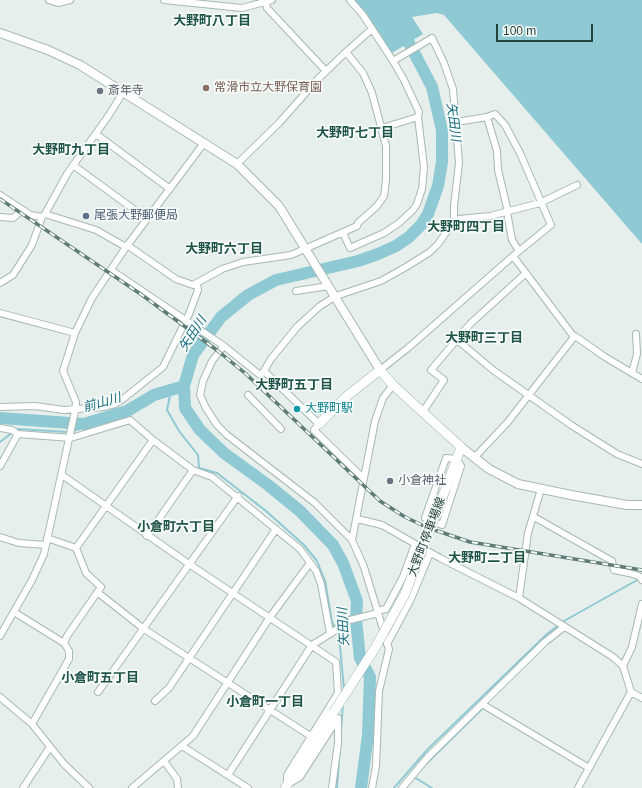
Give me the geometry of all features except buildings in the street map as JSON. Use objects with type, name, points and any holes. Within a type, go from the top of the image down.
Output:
[{"type":"main road","points":[[319,424],[347,396],[380,370],[422,413],[461,447]]},
{"type":"main road","name":"大野町停車場線","points":[[286,786],[375,648],[404,594],[414,574],[461,447]]},
{"type":"street","points":[[49,0],[58,3],[70,0]]},
{"type":"street","points":[[164,0],[242,8],[269,1]]},
{"type":"street","points":[[343,233],[350,248],[393,228],[413,210],[422,189],[424,167],[418,117],[419,112],[394,60],[363,15],[350,0]]},
{"type":"street","points":[[269,1],[267,8],[326,71]]},
{"type":"street","points":[[237,164],[280,123],[326,71],[372,30]]},
{"type":"street","points":[[0,33],[48,50],[70,60],[124,91],[237,164],[280,206],[380,370],[408,348],[513,256],[551,226],[540,203],[521,154],[505,125],[495,114],[487,117],[456,122]]},
{"type":"street","points":[[111,270],[224,346],[260,375],[271,358],[297,327],[320,306],[336,296],[381,281],[430,252],[443,238],[454,221],[454,206],[459,163],[452,89],[444,63],[432,38],[394,60]]},
{"type":"street","points":[[0,195],[30,215],[44,216],[96,230],[126,246],[176,279],[188,284],[197,284],[222,269],[243,262],[291,255],[307,251],[357,226],[377,206],[384,196],[387,167],[386,146],[382,128],[372,93],[363,73],[346,52]]},
{"type":"street","points":[[0,283],[13,275],[32,245],[44,216],[73,165],[96,134],[124,91]]},
{"type":"street","points":[[382,128],[418,117]]},
{"type":"street","points":[[487,117],[496,151],[498,170],[512,240],[519,251]]},
{"type":"street","points":[[96,134],[170,188]]},
{"type":"street","points":[[0,636],[42,562],[76,410],[76,402],[64,371],[75,333],[92,298],[126,246],[204,143]]},
{"type":"street","points":[[73,165],[147,219]]},
{"type":"street","points":[[454,221],[459,219],[490,216],[540,203],[577,185]]},
{"type":"street","points":[[0,217],[13,218],[23,210]]},
{"type":"street","points":[[513,256],[574,337],[575,336],[605,357],[642,379]]},
{"type":"street","points":[[422,413],[444,380],[432,370],[456,339],[470,324],[526,273]]},
{"type":"street","points":[[0,407],[35,406],[76,410],[115,404],[163,367],[187,320],[198,290],[197,284]]},
{"type":"street","points":[[296,291],[327,284]]},
{"type":"street","points":[[0,313],[75,333]]},
{"type":"street","points":[[632,373],[637,354],[636,334]]},
{"type":"street","points":[[474,458],[503,428],[574,337]]},
{"type":"street","points":[[456,339],[482,361],[529,396],[617,454],[642,464]]},
{"type":"street","points":[[224,346],[208,369],[202,385],[200,395],[206,408],[217,425],[227,435],[315,503],[352,540],[364,567],[376,613],[388,649],[379,691],[376,766],[372,788]]},
{"type":"street","points":[[264,371],[319,424],[314,430],[363,478]]},
{"type":"street","points":[[352,540],[375,421],[383,398],[393,385]]},
{"type":"street","points":[[248,395],[281,429]]},
{"type":"street","points":[[0,428],[12,430],[18,434],[71,436],[130,420],[153,440],[193,470],[212,476],[238,496],[300,549],[310,562],[321,584],[330,633]]},
{"type":"street","points":[[0,466],[18,434]]},
{"type":"street","points":[[76,548],[153,440]]},
{"type":"street","points":[[461,447],[489,469],[508,480],[541,489],[627,505],[642,505]]},
{"type":"street","points":[[446,458],[457,459],[461,466],[442,525],[425,518],[446,458]]},
{"type":"street","points":[[147,536],[193,470]]},
{"type":"street","points":[[62,475],[147,536],[336,662],[338,693],[287,775],[286,786]]},
{"type":"street","points":[[519,598],[528,533],[541,489]]},
{"type":"street","points":[[98,692],[238,496]]},
{"type":"street","points":[[534,516],[612,561],[614,570],[641,578]]},
{"type":"street","points":[[357,518],[382,525],[430,553],[519,598],[613,657],[622,666],[631,692],[642,698]]},
{"type":"street","points":[[155,701],[169,688],[234,593],[276,528]]},
{"type":"street","points":[[0,537],[19,543],[46,545]]},
{"type":"street","points":[[47,538],[76,548],[86,573],[101,587],[67,636],[64,643]]},
{"type":"street","points":[[228,775],[312,645],[352,618],[376,613],[386,609],[403,578],[415,544]]},
{"type":"street","points":[[387,644],[411,599],[430,553]]},
{"type":"street","points":[[132,788],[193,736],[270,617],[310,562]]},
{"type":"street","points":[[97,592],[144,628],[312,737]]},
{"type":"street","points":[[622,666],[632,648],[642,604]]},
{"type":"street","points":[[14,612],[64,643],[69,651],[69,660],[32,724]]},
{"type":"street","points":[[402,788],[428,756],[561,625]]},
{"type":"street","points":[[578,788],[631,692]]},
{"type":"street","points":[[0,697],[32,724],[50,747],[89,788]]},
{"type":"street","points":[[482,704],[589,768]]},
{"type":"street","points":[[286,786],[300,777],[338,718],[338,743],[332,788]]},
{"type":"street","points":[[182,746],[248,788]]},
{"type":"street","points":[[23,788],[50,747]]},
{"type":"street","points":[[164,761],[177,779],[178,788]]},
{"type":"water","points":[[352,0],[642,0],[642,244],[444,15],[437,13],[412,17],[423,34],[392,53],[374,25]]},
{"type":"waterway","name":"矢田川","points":[[361,788],[368,735],[370,677],[360,658],[356,620],[357,601],[343,563],[333,545],[300,511],[268,485],[224,453],[200,430],[185,408],[184,386],[193,355],[221,317],[248,295],[276,280],[358,261],[396,246],[409,237],[421,225],[428,214],[438,186],[442,162],[442,130],[432,87],[407,39],[400,30]]},
{"type":"waterway","name":"前山川","points":[[0,418],[84,424],[127,411],[154,395],[184,386]]},
{"type":"waterway","points":[[171,390],[167,410],[179,431],[198,455],[199,468],[217,473],[266,511],[304,545],[317,561],[325,581],[332,622],[339,636],[344,689]]},
{"type":"waterway","points":[[73,431],[79,429],[84,424]]},
{"type":"waterway","points":[[0,442],[17,429],[68,432]]},
{"type":"waterway","points":[[394,788],[428,749],[547,634],[564,621],[639,579]]},
{"type":"waterway","points":[[337,788],[343,703]]},
{"type":"waterway","points":[[423,767],[484,707]]},
{"type":"waterway","points":[[414,777],[432,788]]},
{"type":"railway","points":[[0,199],[142,295],[218,351],[246,374],[380,501],[405,517],[426,527],[470,542],[642,570]]},
{"type":"place","name":"常滑市立大野保育園","points":[[206,88]]},
{"type":"place","name":"斎年寺","points":[[100,91]]},
{"type":"place","name":"尾張大野郵便局","points":[[86,216]]},
{"type":"place","name":"大野町駅","points":[[297,409]]},
{"type":"place","name":"小倉神社","points":[[390,481]]},
{"type":"district","name":"大野町八丁目","points":[[212,21]]},
{"type":"district","name":"大野町七丁目","points":[[355,133]]},
{"type":"district","name":"大野町九丁目","points":[[71,150]]},
{"type":"district","name":"大野町四丁目","points":[[466,227]]},
{"type":"district","name":"大野町六丁目","points":[[224,249]]},
{"type":"district","name":"大野町三丁目","points":[[484,338]]},
{"type":"district","name":"大野町五丁目","points":[[294,385]]},
{"type":"district","name":"小倉町六丁目","points":[[176,527]]},
{"type":"district","name":"大野町二丁目","points":[[487,558]]},
{"type":"district","name":"小倉町五丁目","points":[[100,678]]},
{"type":"district","name":"小倉町一丁目","points":[[265,702]]}]
